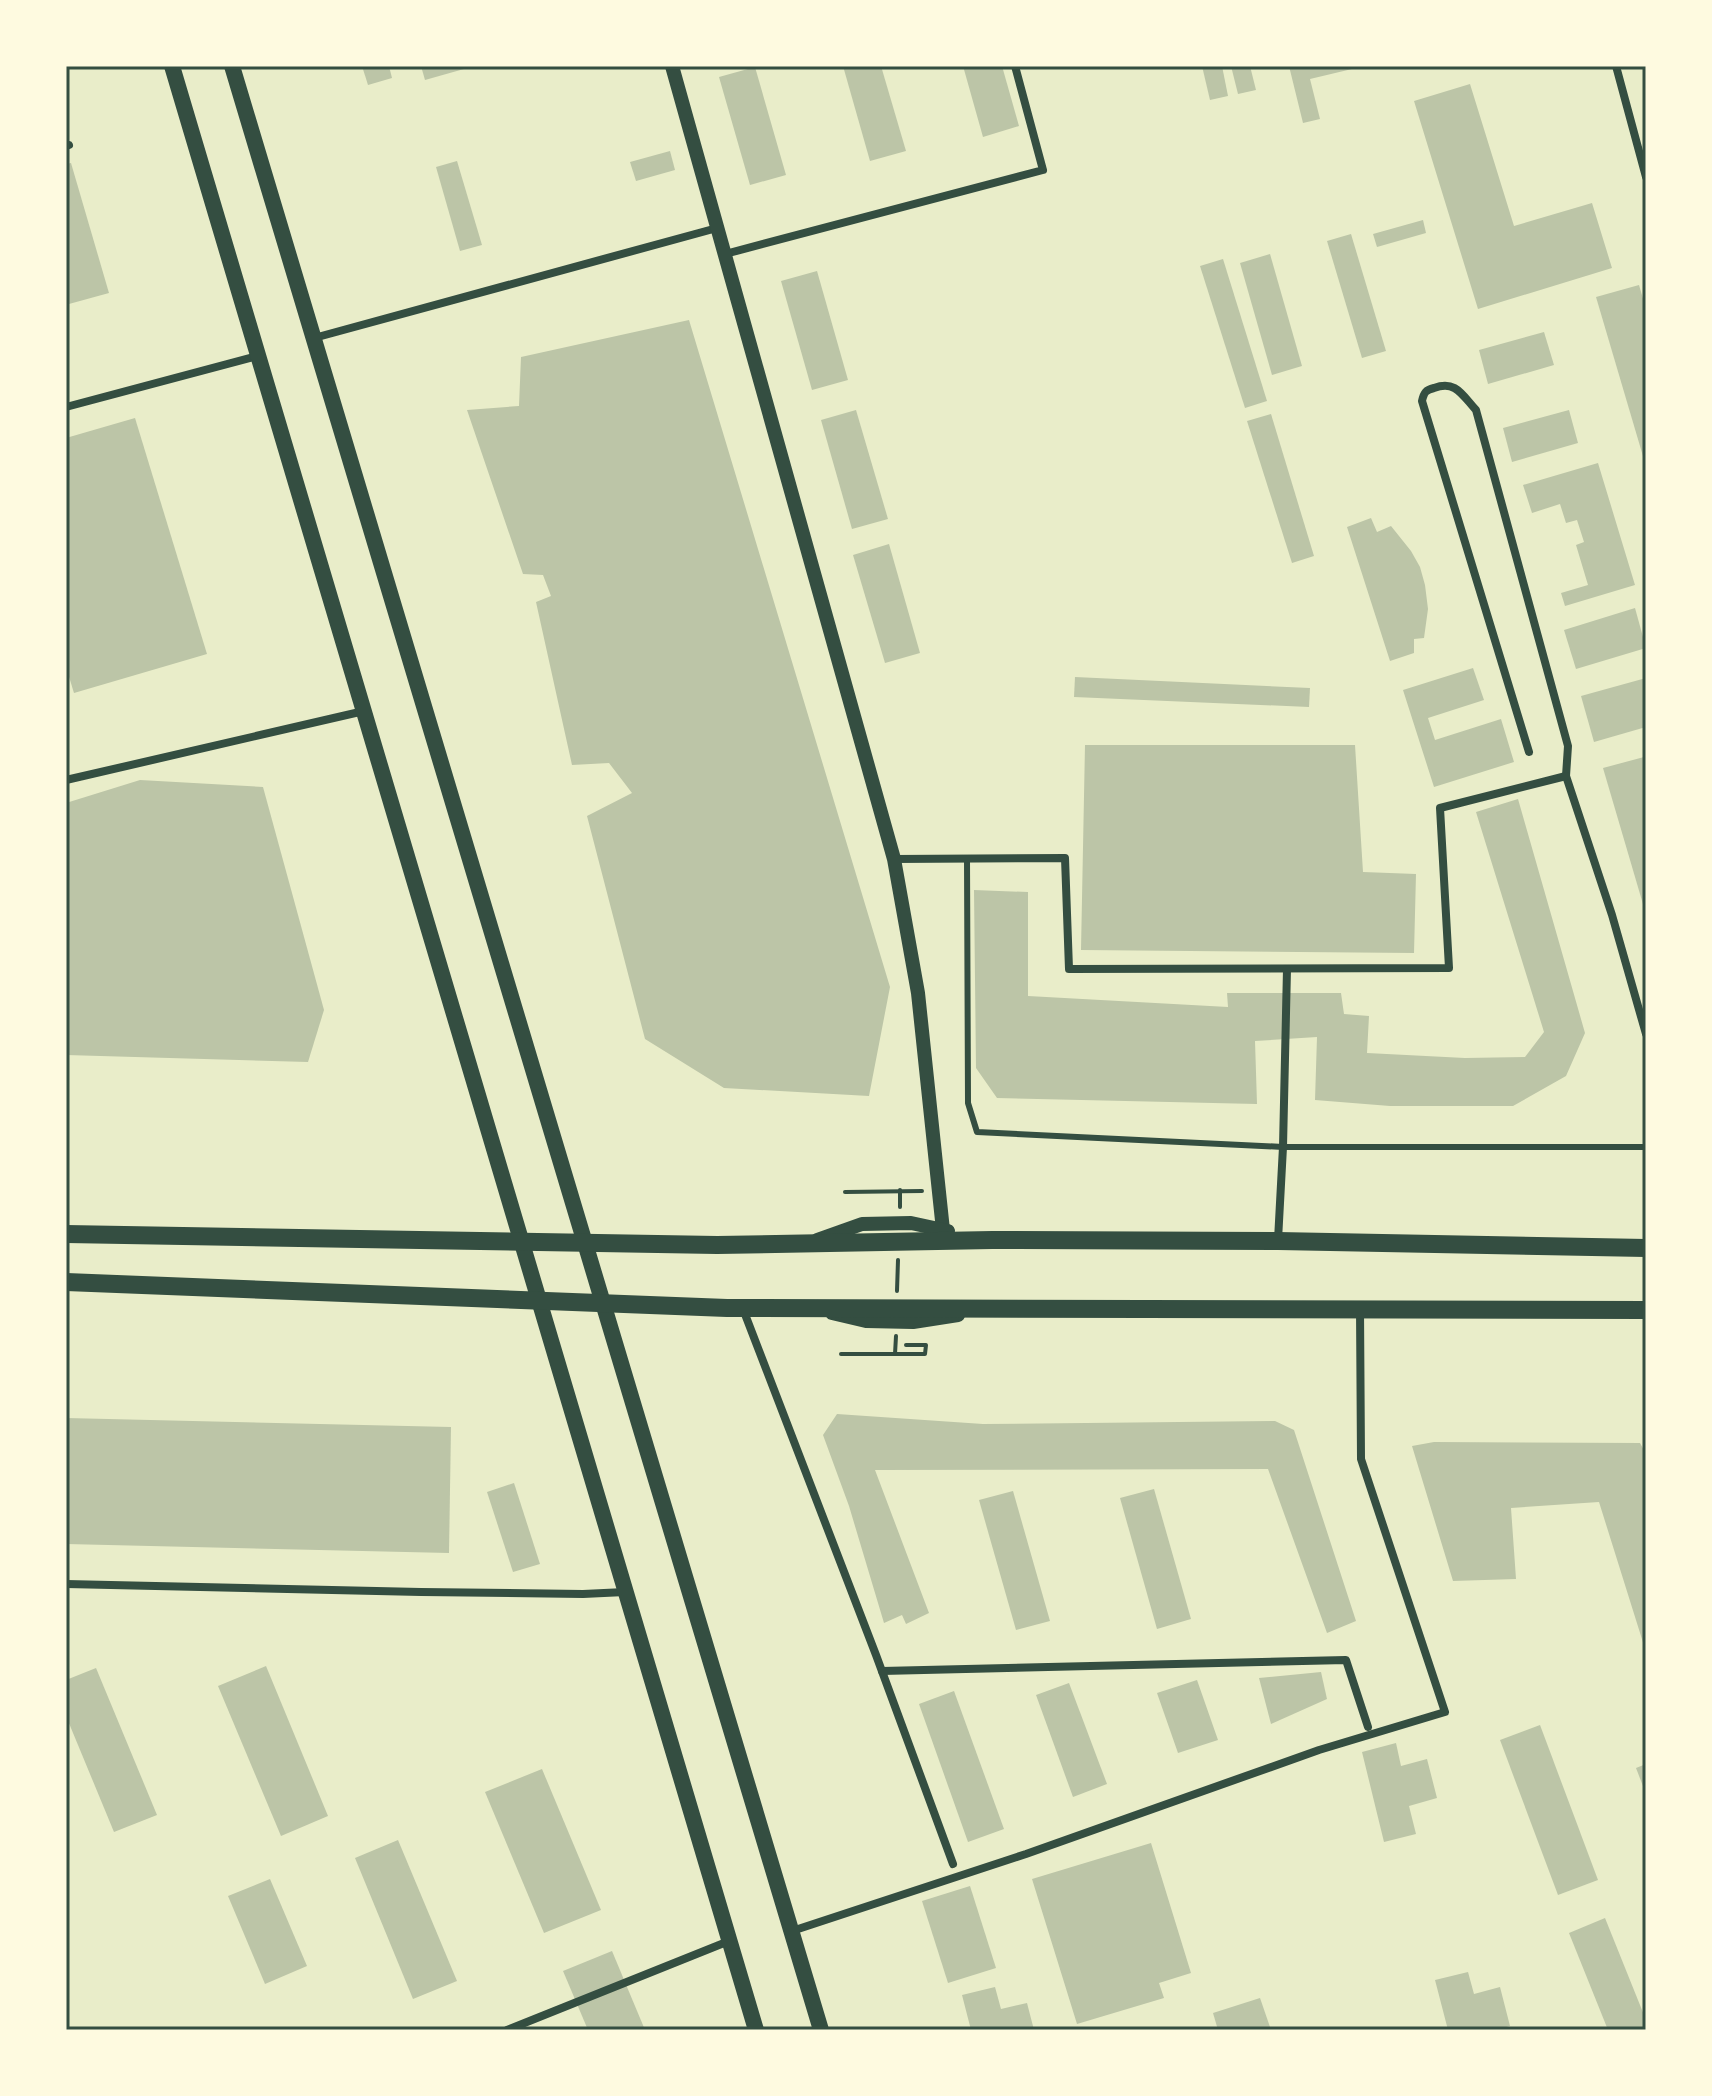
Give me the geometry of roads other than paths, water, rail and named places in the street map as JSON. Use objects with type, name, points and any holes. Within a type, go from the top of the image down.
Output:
[{"type":"main road","points":[[172,66],[756,2030]]},
{"type":"main road","points":[[232,66],[821,2030]]},
{"type":"main road","points":[[66,1234],[717,1245],[992,1240],[1278,1241],[1646,1248]]},
{"type":"main road","points":[[66,1282],[742,1308],[1646,1310]]},
{"type":"street","points":[[672,66],[894,859],[918,993],[943,1230]]},
{"type":"street","points":[[725,254],[1043,170],[1015,66]]},
{"type":"street","points":[[1616,66],[1645,171]]},
{"type":"street","points":[[314,338],[717,228]]},
{"type":"street","points":[[66,407],[257,356]]},
{"type":"street","points":[[1529,752],[1422,401],[1422,395],[1427,390],[1444,384],[1453,386],[1476,410],[1568,746],[1566,776],[1612,915],[1646,1034]]},
{"type":"street","points":[[66,780],[364,711]]},
{"type":"street","points":[[894,859],[1065,858],[1069,969],[1449,968],[1440,808],[1566,776]]},
{"type":"street","points":[[1278,1241],[1287,969]]},
{"type":"street","points":[[805,1244],[862,1224],[911,1223],[992,1240]]},
{"type":"street","points":[[742,1308],[953,1864]]},
{"type":"street","points":[[792,1931],[1026,1854],[1319,1750],[1445,1712],[1361,1459],[1360,1309]]},
{"type":"street","points":[[66,1584],[421,1592],[626,1592]]},
{"type":"street","points":[[882,1671],[1346,1660],[1368,1727]]},
{"type":"street","points":[[507,2030],[729,1940]]},
{"type":"lane","points":[[967,859],[968,1103],[977,1132],[1283,1147],[1646,1147]]}]
